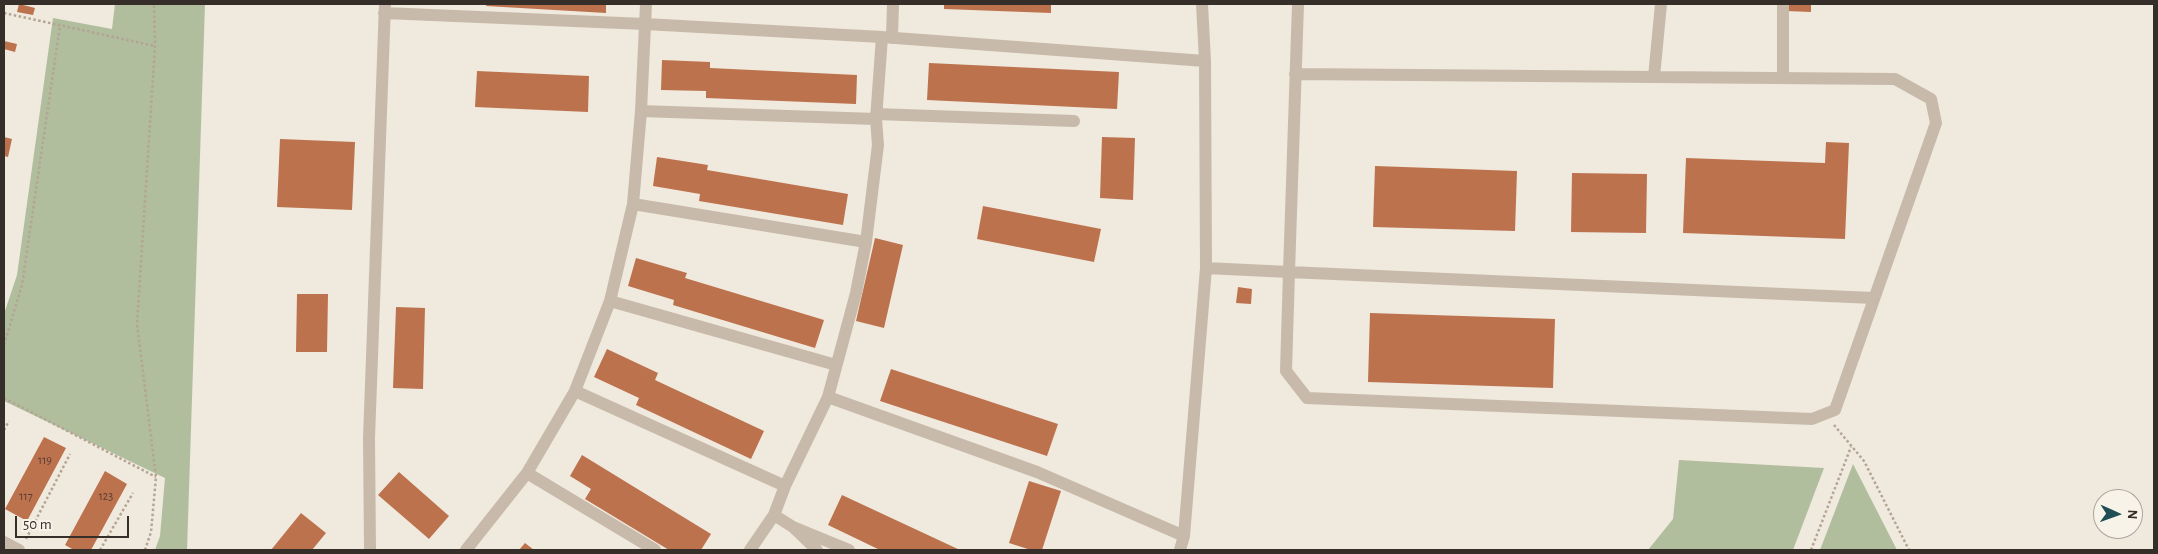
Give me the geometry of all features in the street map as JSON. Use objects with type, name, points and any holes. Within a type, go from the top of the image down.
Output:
[{"type":"street","points":[[466,550],[527,473],[575,391],[610,301],[633,204],[641,111],[646,4]]},
{"type":"street","points":[[750,550],[774,515],[785,486],[828,397],[856,293],[866,242],[878,145],[876,116],[892,4]]},
{"type":"street","points":[[1180,550],[1184,536],[1206,268],[1205,61],[1202,4]]},
{"type":"street","points":[[1295,74],[1895,79],[1931,99],[1936,123],[1835,410],[1812,419],[1307,398],[1286,371],[1290,272],[1295,74],[1298,4]]},
{"type":"street","points":[[1654,77],[1661,4]]},
{"type":"street","points":[[1782,4],[1783,78]]},
{"type":"street","points":[[370,550],[370,428],[385,8],[887,37],[1205,61]]},
{"type":"street","points":[[641,111],[1074,121]]},
{"type":"street","points":[[633,204],[866,242]]},
{"type":"street","points":[[1206,268],[1873,298]]},
{"type":"street","points":[[610,301],[836,365]]},
{"type":"street","points":[[575,391],[785,486]]},
{"type":"street","points":[[828,397],[1037,472],[1184,536]]},
{"type":"street","points":[[527,473],[655,550]]},
{"type":"street","points":[[774,515],[793,527],[849,550]]},
{"type":"street","points":[[793,527],[817,550]]},
{"type":"street","points":[[4,542],[22,546]]},
{"type":"path","points":[[145,550],[151,532],[156,477],[137,324],[155,46],[154,4]]},
{"type":"path","points":[[4,13],[155,46]]},
{"type":"path","points":[[4,345],[22,285],[60,26]]},
{"type":"path","points":[[4,398],[156,477]]},
{"type":"path","points":[[1825,414],[1864,461],[1909,550]]},
{"type":"path","points":[[4,430],[8,421]]},
{"type":"path","points":[[1811,550],[1851,446]]},
{"type":"path","points":[[22,546],[70,454]]},
{"type":"path","points":[[100,550],[133,493]]},
{"type":"green space","points":[[115,4],[205,4],[187,550],[155,550],[160,536],[165,478],[4,401],[4,314],[17,275],[53,18],[112,29]]},
{"type":"green space","points":[[1679,460],[1824,468],[1793,550],[1648,550],[1673,519]]},
{"type":"green space","points":[[1853,464],[1897,550],[1820,550]]},
{"type":"building","points":[[19,4],[35,8],[33,15],[17,12]]},
{"type":"building","points":[[487,4],[606,4],[606,13],[486,6]]},
{"type":"building","points":[[944,4],[1051,4],[1051,13],[944,9]]},
{"type":"building","points":[[1786,4],[1811,4],[1811,12],[1786,11]]},
{"type":"building","points":[[4,41],[17,44],[15,52],[4,49]]},
{"type":"building","points":[[662,60],[710,62],[710,68],[857,75],[856,104],[706,98],[706,91],[661,90]]},
{"type":"building","points":[[929,63],[1119,72],[1117,109],[927,100]]},
{"type":"building","points":[[477,71],[589,76],[588,112],[475,107]]},
{"type":"building","points":[[4,137],[12,139],[8,157],[4,156]]},
{"type":"building","points":[[1102,137],[1135,138],[1133,200],[1100,198]]},
{"type":"building","points":[[280,139],[355,142],[352,210],[277,207]]},
{"type":"building","points":[[1826,142],[1849,143],[1845,239],[1683,233],[1686,158],[1825,163]]},
{"type":"building","points":[[657,157],[708,165],[707,170],[848,194],[843,225],[699,201],[700,194],[653,186]]},
{"type":"building","points":[[1375,166],[1517,171],[1515,231],[1373,227]]},
{"type":"building","points":[[1572,173],[1647,174],[1646,233],[1571,232]]},
{"type":"building","points":[[983,206],[1101,229],[1094,262],[977,239]]},
{"type":"building","points":[[875,238],[903,245],[884,328],[856,321]]},
{"type":"building","points":[[636,258],[687,273],[685,278],[824,320],[815,348],[673,305],[674,300],[628,286]]},
{"type":"building","points":[[1238,287],[1252,289],[1251,304],[1236,303]]},
{"type":"building","points":[[297,294],[328,294],[327,352],[296,352]]},
{"type":"building","points":[[396,307],[425,308],[423,389],[393,388]]},
{"type":"building","points":[[1370,313],[1555,319],[1553,388],[1368,382]]},
{"type":"building","points":[[607,349],[658,373],[655,380],[764,431],[751,459],[636,405],[639,398],[594,377]]},
{"type":"building","points":[[891,369],[1058,424],[1047,456],[880,401]]},
{"type":"building","points":[[44,437],[66,448],[27,521],[5,509]]},
{"type":"building","points":[[582,455],[711,534],[701,550],[669,550],[585,499],[591,489],[570,476]]},
{"type":"building","points":[[105,471],[127,484],[91,550],[74,550],[65,545]]},
{"type":"building","points":[[399,472],[449,516],[429,539],[378,495]]},
{"type":"building","points":[[1029,481],[1061,491],[1042,550],[1031,550],[1009,543]]},
{"type":"building","points":[[842,495],[960,550],[880,550],[828,525]]},
{"type":"building","points":[[301,513],[326,533],[312,550],[271,550]]},
{"type":"building","points":[[525,543],[534,550],[519,550]]}]
